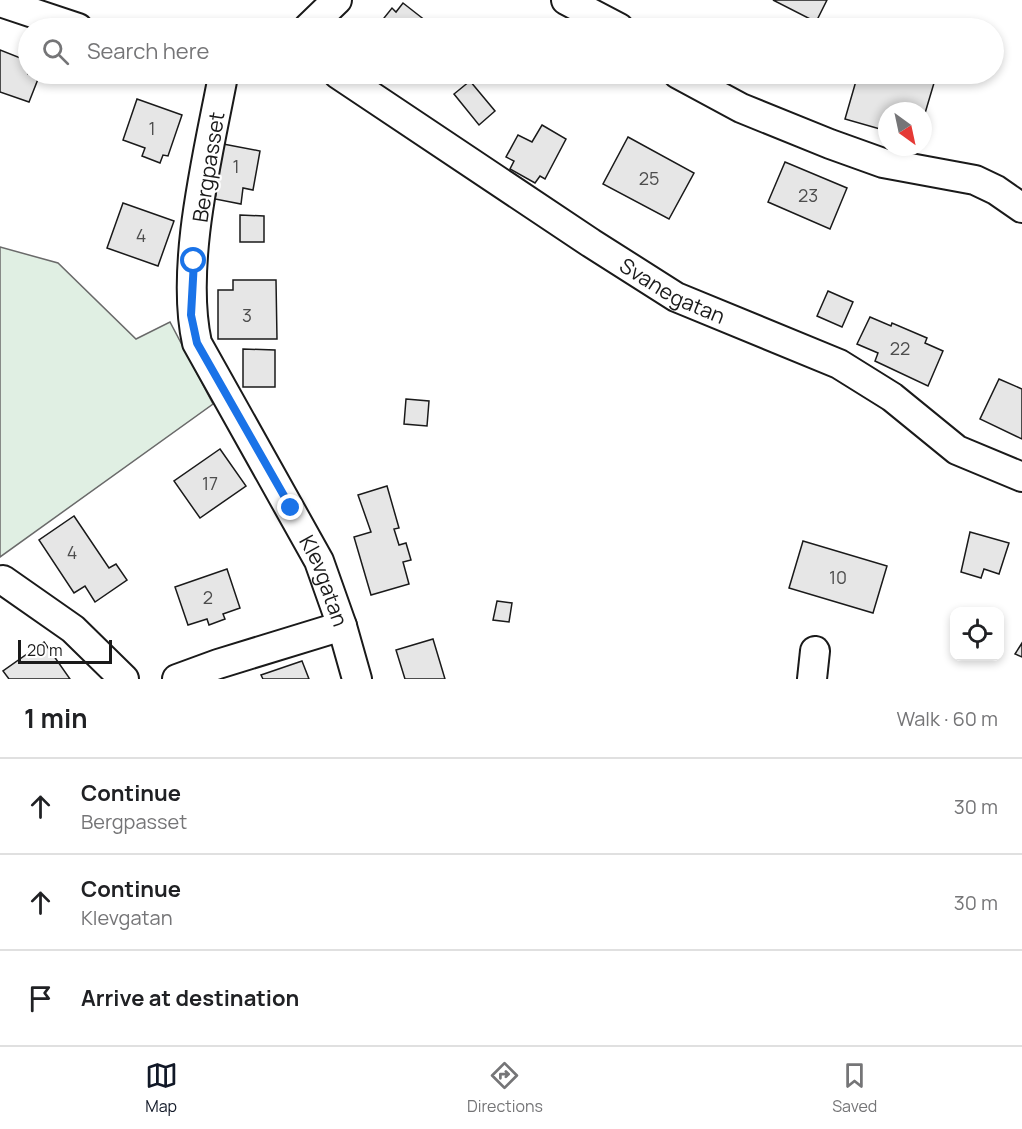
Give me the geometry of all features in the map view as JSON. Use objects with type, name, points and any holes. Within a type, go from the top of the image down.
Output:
[{"type":"street","points":[[318,18],[337,0]]},
{"type":"street","points":[[566,0],[600,18]]},
{"type":"street","points":[[0,2],[48,18]]},
{"type":"street","name":"Bergpasset","points":[[222,84],[203,180],[191,315],[197,343],[225,394]]},
{"type":"street","name":"Svanegatan","points":[[353,84],[676,297],[839,364],[892,397],[957,450],[1022,477]]},
{"type":"street","points":[[697,84],[741,108],[883,163],[975,180],[996,190],[1022,208]]},
{"type":"street","name":"Klevgatan","points":[[225,394],[319,561],[342,626],[357,679]]},
{"type":"street","points":[[3,580],[74,629],[124,679]]},
{"type":"street","points":[[177,679],[342,626]]},
{"type":"green space","points":[[0,247],[58,263],[136,339],[170,322],[213,404],[0,557]]},
{"type":"building","points":[[773,0],[827,0],[818,18],[808,18]]},
{"type":"building","points":[[403,3],[422,18],[384,18],[392,8],[396,12]]},
{"type":"building","points":[[0,50],[18,57],[18,84],[36,84],[29,102],[0,92]]},
{"type":"building","points":[[466,84],[472,84],[495,111],[479,125],[454,94]]},
{"type":"building","points":[[855,84],[934,84],[928,102],[878,102],[878,128],[845,119]]},
{"type":"building","points":[[137,99],[182,115],[168,156],[163,155],[160,163],[142,156],[145,148],[123,140]]},
{"type":"building","points":[[542,125],[566,139],[545,179],[540,176],[535,183],[510,169],[514,161],[506,157],[518,135],[532,142]]},
{"type":"building","points":[[628,137],[694,173],[669,219],[603,184]]},
{"type":"building","points":[[218,143],[260,151],[253,190],[243,188],[241,204],[215,199],[218,183],[211,182]]},
{"type":"building","points":[[785,162],[847,188],[830,229],[768,202]]},
{"type":"building","points":[[123,203],[174,221],[158,266],[107,248]]},
{"type":"building","points":[[240,215],[264,216],[264,242],[240,242]]},
{"type":"building","points":[[233,280],[276,280],[277,339],[218,339],[218,290],[233,290]]},
{"type":"building","points":[[828,291],[853,302],[842,327],[817,316]]},
{"type":"building","points":[[870,317],[891,326],[892,323],[927,338],[925,343],[943,351],[928,386],[875,361],[878,353],[857,344]]},
{"type":"building","points":[[243,349],[275,350],[275,387],[243,387]]},
{"type":"building","points":[[999,379],[1022,389],[1022,439],[980,419]]},
{"type":"building","points":[[406,399],[429,401],[427,426],[404,424]]},
{"type":"building","points":[[220,449],[246,486],[200,518],[174,481]]},
{"type":"building","points":[[387,486],[399,528],[394,529],[399,545],[406,543],[411,560],[403,562],[409,584],[371,595],[354,537],[371,532],[358,495]]},
{"type":"building","points":[[74,516],[109,568],[116,564],[127,580],[95,602],[85,586],[74,593],[39,540]]},
{"type":"building","points":[[970,532],[1009,543],[999,574],[984,569],[981,578],[961,572]]},
{"type":"building","points":[[803,541],[887,566],[873,613],[789,588]]},
{"type":"building","points":[[227,569],[240,608],[223,614],[225,619],[209,625],[207,619],[188,625],[175,587]]},
{"type":"building","points":[[497,601],[512,603],[509,622],[493,620]]},
{"type":"building","points":[[433,639],[445,679],[405,679],[396,650]]},
{"type":"building","points":[[44,642],[70,679],[9,679],[3,671]]},
{"type":"building","points":[[1022,643],[1022,657],[1015,654]]},
{"type":"building","points":[[302,661],[309,679],[263,679],[261,675]]},
{"type":"route","points":[[194,261],[191,315],[197,343],[291,508]]}]
